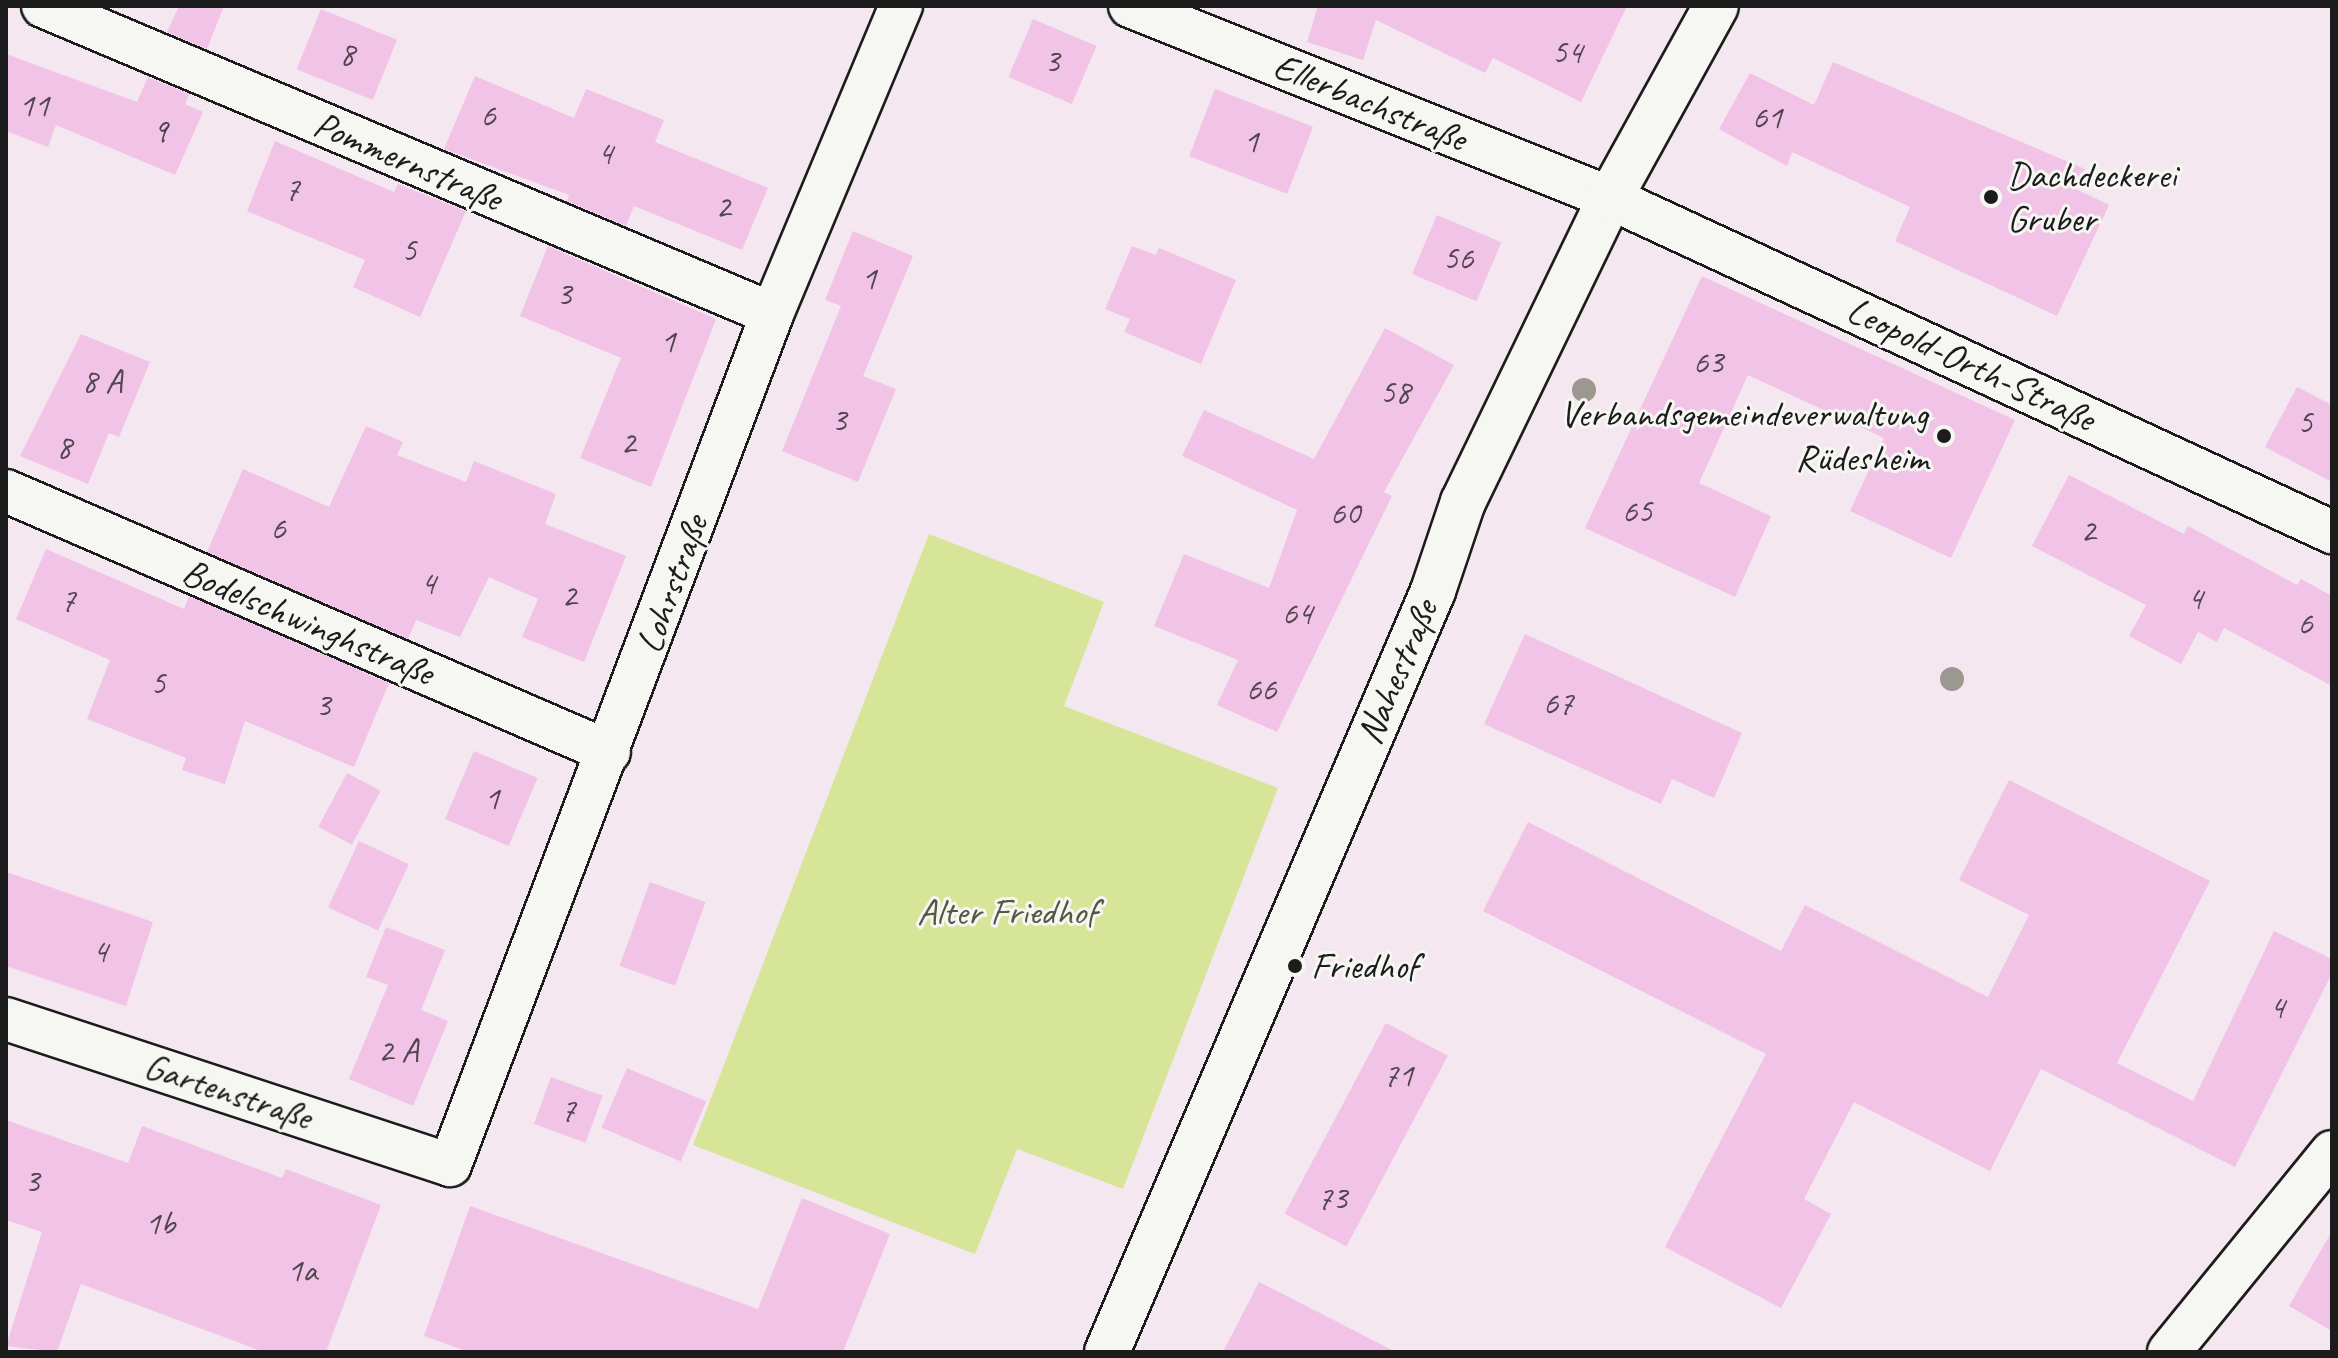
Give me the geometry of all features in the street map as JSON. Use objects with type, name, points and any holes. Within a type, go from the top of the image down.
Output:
[{"type":"street","name":"Pommernstraße","points":[[43,6],[772,314]]},
{"type":"street","name":"Lohrstraße","points":[[450,1165],[609,752],[772,314],[901,6]]},
{"type":"street","name":"Ellerbachstraße","points":[[1130,6],[1610,198]]},
{"type":"street","name":"Nahestraße","points":[[1107,1352],[1433,591],[1463,502],[1610,198],[1716,6]]},
{"type":"street","name":"Leopold-Orth-Straße","points":[[1610,198],[2332,532]]},
{"type":"street","name":"Bodelschwinghstraße","points":[[6,491],[609,752]]},
{"type":"street","name":"Gartenstraße","points":[[6,1019],[450,1165]]},
{"type":"street","points":[[2169,1352],[2332,1152]]},
{"type":"green space","name":"Alter Friedhof","points":[[929,534],[1104,602],[1064,706],[1278,788],[1123,1189],[1017,1149],[975,1254],[693,1145]]},
{"type":"building","points":[[179,6],[224,6],[207,49],[167,32]]},
{"type":"building","points":[[1318,6],[1627,6],[1581,102],[1493,58],[1485,73],[1376,20],[1363,60],[1307,42]]},
{"type":"building","points":[[321,9],[397,40],[373,100],[297,69]]},
{"type":"building","points":[[1033,19],[1097,46],[1072,104],[1008,77]]},
{"type":"building","points":[[6,54],[137,102],[148,77],[189,94],[185,104],[203,112],[175,175],[56,125],[48,147],[6,131]]},
{"type":"building","name":"Dachdeckerei Gruber","points":[[1833,62],[2085,169],[2076,189],[2109,205],[2057,316],[1895,241],[1910,207],[1792,152],[1787,166],[1719,129],[1750,73],[1814,105]]},
{"type":"building","points":[[475,76],[574,118],[586,89],[664,120],[655,142],[768,188],[742,250],[634,206],[626,226],[567,201],[569,195],[444,149]]},
{"type":"building","points":[[1215,89],[1313,127],[1287,194],[1189,156]]},
{"type":"building","points":[[275,141],[394,192],[398,184],[466,211],[420,317],[353,287],[365,260],[247,211]]},
{"type":"building","points":[[1437,215],[1501,242],[1476,301],[1412,274]]},
{"type":"building","points":[[853,231],[913,256],[863,376],[896,389],[858,482],[782,451],[841,306],[825,300]]},
{"type":"building","points":[[548,246],[716,319],[651,487],[580,458],[621,358],[520,316]]},
{"type":"building","points":[[1132,246],[1156,255],[1159,248],[1236,280],[1201,364],[1124,332],[1130,319],[1105,309]]},
{"type":"building","name":"Verbandsgemeindeverwaltung Rüdesheim","points":[[1702,276],[2015,420],[1951,558],[1850,511],[1884,438],[1748,375],[1699,483],[1771,516],[1735,597],[1585,528]]},
{"type":"building","points":[[1385,328],[1454,365],[1384,492],[1392,496],[1277,732],[1217,705],[1238,660],[1154,626],[1184,554],[1269,588],[1297,510],[1182,456],[1204,410],[1314,459]]},
{"type":"building","points":[[81,334],[150,362],[119,437],[109,433],[88,484],[20,456]]},
{"type":"building","points":[[2297,387],[2332,405],[2332,482],[2265,447]]},
{"type":"building","points":[[366,426],[403,442],[397,455],[466,482],[474,461],[556,494],[545,524],[626,556],[584,662],[522,637],[538,599],[489,577],[460,637],[416,620],[408,639],[207,552],[243,469],[329,507]]},
{"type":"building","points":[[2069,475],[2184,534],[2188,526],[2297,585],[2301,579],[2332,596],[2332,686],[2224,628],[2217,642],[2198,632],[2181,664],[2129,636],[2146,605],[2032,546]]},
{"type":"building","points":[[46,549],[184,609],[189,596],[389,683],[354,767],[245,721],[225,784],[182,770],[186,758],[87,719],[110,660],[16,619]]},
{"type":"building","points":[[1525,634],[1742,733],[1714,798],[1672,779],[1661,804],[1484,724]]},
{"type":"building","points":[[474,751],[538,778],[509,846],[445,819]]},
{"type":"building","points":[[347,773],[381,791],[352,845],[318,827]]},
{"type":"building","points":[[2009,780],[2210,881],[2117,1063],[2193,1101],[2274,931],[2332,959],[2332,973],[2235,1167],[2041,1069],[1990,1171],[1854,1102],[1804,1199],[1831,1214],[1781,1308],[1665,1247],[1766,1054],[1483,911],[1528,822],[1781,951],[1805,905],[1988,997],[2029,915],[1959,880]]},
{"type":"building","points":[[359,841],[409,864],[378,930],[328,907]]},
{"type":"building","points":[[6,872],[153,922],[126,1006],[6,966]]},
{"type":"building","points":[[650,882],[705,902],[675,986],[620,966]]},
{"type":"building","points":[[386,927],[445,950],[421,1010],[448,1021],[413,1106],[349,1079],[388,985],[366,977]]},
{"type":"building","points":[[1386,1023],[1448,1056],[1346,1247],[1285,1214]]},
{"type":"building","points":[[627,1068],[706,1102],[681,1161],[602,1128]]},
{"type":"building","points":[[551,1077],[603,1096],[586,1143],[534,1124]]},
{"type":"building","points":[[6,1120],[128,1163],[142,1126],[282,1178],[286,1169],[381,1205],[326,1352],[264,1352],[81,1284],[57,1352],[6,1346],[42,1232],[6,1220]]},
{"type":"building","points":[[802,1198],[890,1234],[843,1352],[469,1352],[424,1336],[470,1206],[758,1309]]},
{"type":"building","points":[[2332,1231],[2332,1331],[2289,1306]]},
{"type":"building","points":[[1259,1282],[1396,1352],[1223,1352]]},
{"type":"place","name":"Dachdeckerei Gruber","points":[[1991,197]]},
{"type":"place","name":"Verbandsgemeindeverwaltung Rüdesheim","points":[[1944,436]]},
{"type":"place","name":"Friedhof","points":[[1295,966]]}]
